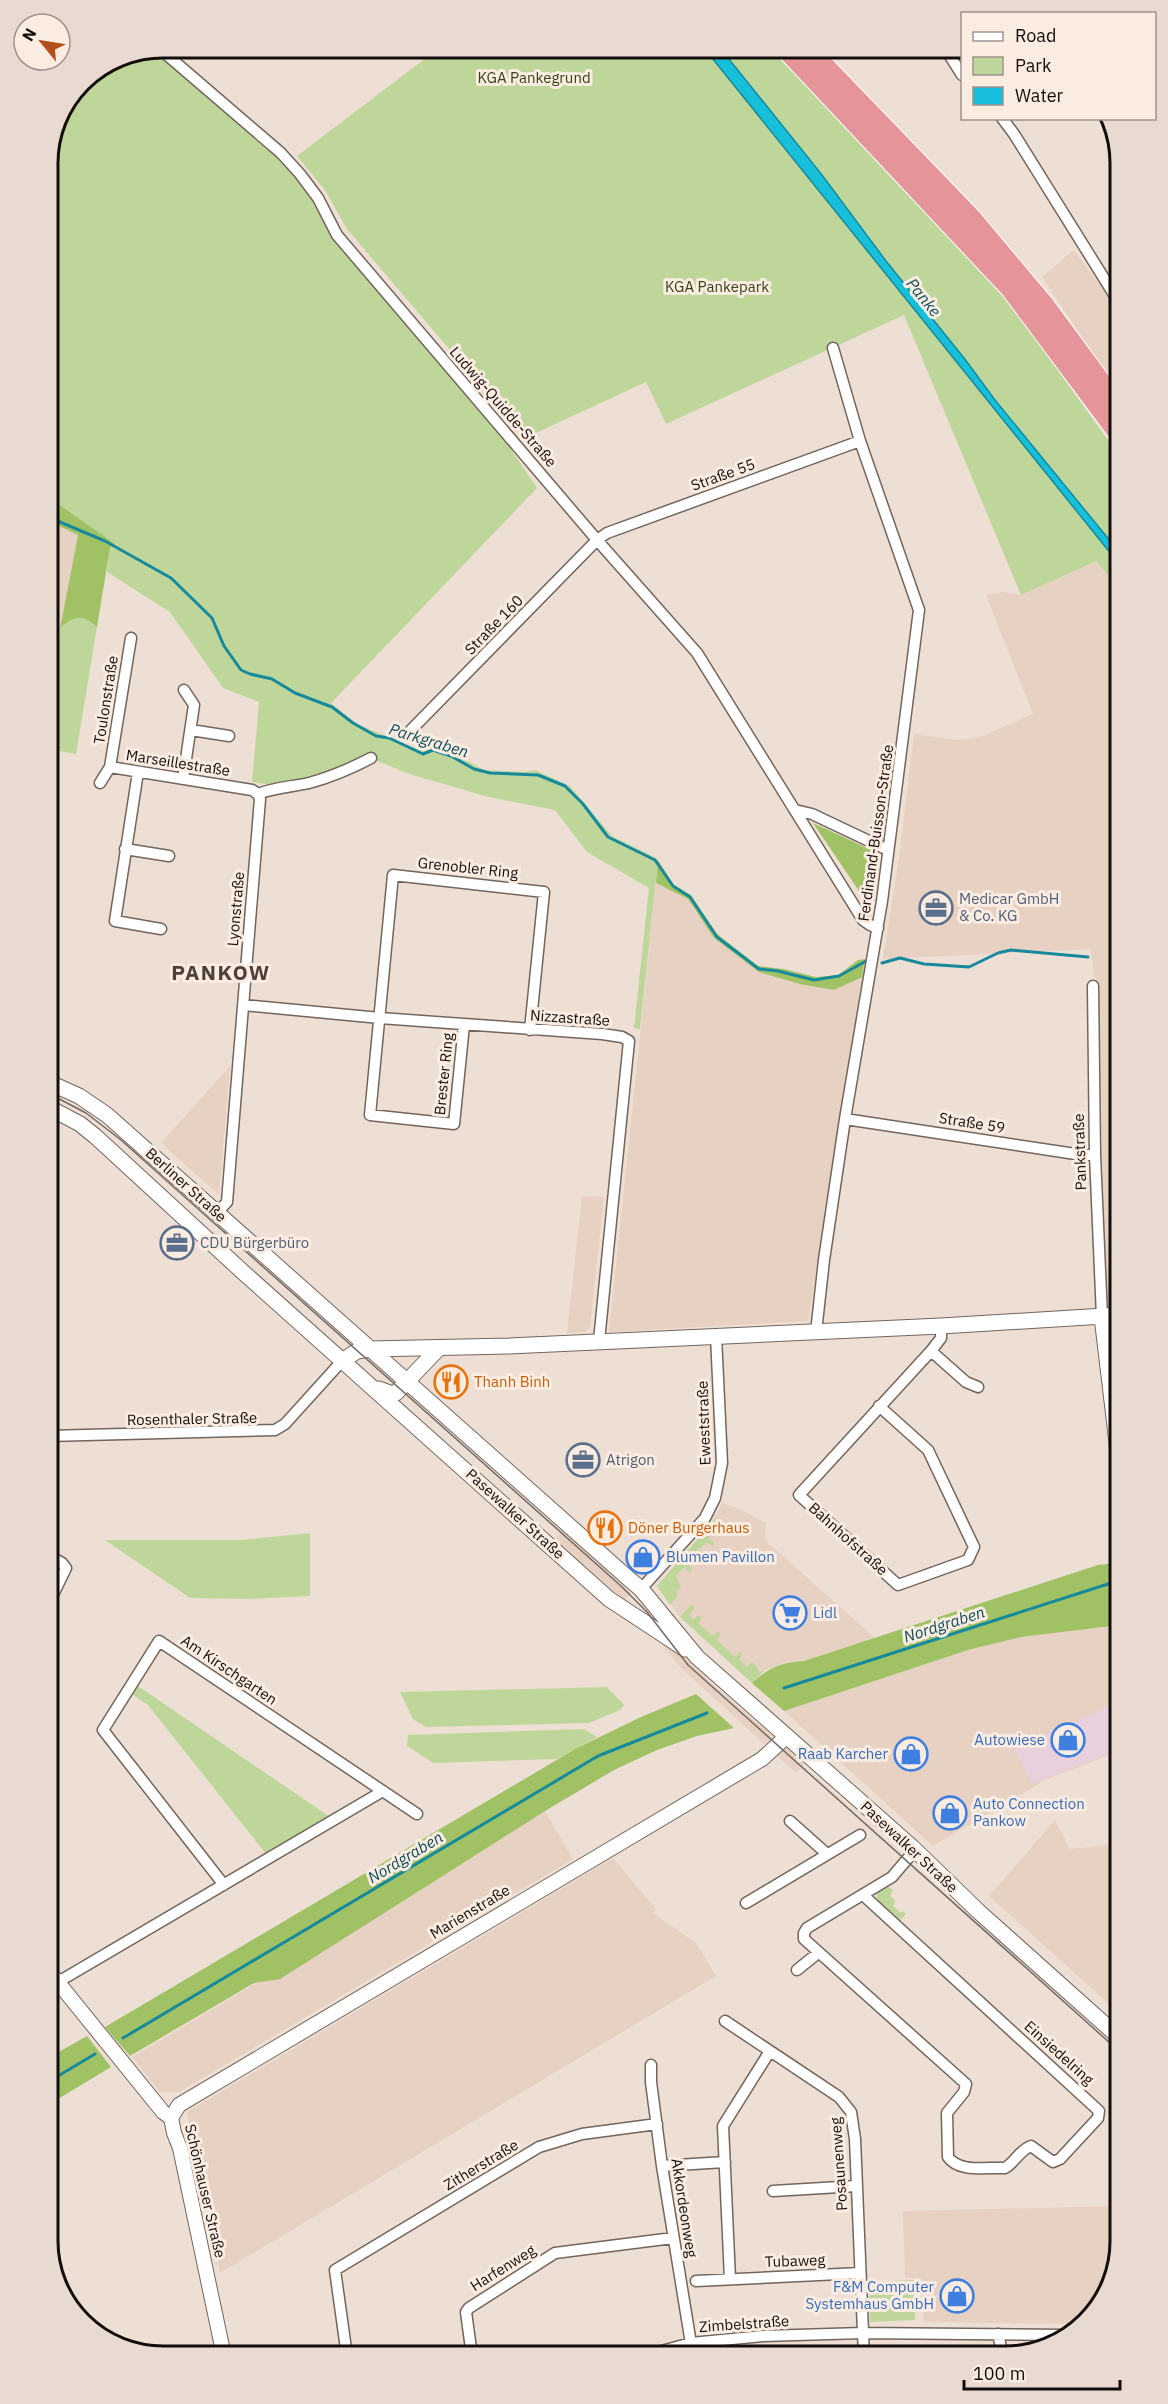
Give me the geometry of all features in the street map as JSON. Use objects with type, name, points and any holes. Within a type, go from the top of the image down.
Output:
[{"type":"highway","points":[[794,59],[1011,289],[1109,420]]},
{"type":"highway","points":[[817,59],[971,218],[1044,305],[1109,393]]},
{"type":"main road","name":"Berliner Straße","points":[[59,1086],[79,1095],[107,1115],[370,1349]]},
{"type":"main road","name":"Berliner Straße","points":[[59,1112],[81,1124],[95,1136],[342,1360]]},
{"type":"main road","points":[[342,1360],[357,1351],[370,1349],[438,1349],[941,1326],[1109,1316]]},
{"type":"main road","points":[[1102,1317],[1109,1376]]},
{"type":"main road","name":"Pasewalker Straße","points":[[370,1349],[641,1589],[697,1657]]},
{"type":"main road","points":[[374,1387],[392,1394],[408,1382],[438,1349]]},
{"type":"main road","name":"Pasewalker Straße","points":[[342,1360],[625,1611],[697,1657],[788,1736],[1109,2028]]},
{"type":"main road","points":[[511,1511],[529,1491]]},
{"type":"main road","points":[[625,1611],[641,1589]]},
{"type":"street","name":"Ludwig-Quidde-Straße","points":[[170,58],[281,153],[300,174],[318,198],[337,235],[597,540],[697,653],[863,920],[878,928]]},
{"type":"street","points":[[952,59],[961,72]]},
{"type":"street","points":[[1003,120],[1109,287]]},
{"type":"street","name":"Ferdinand-Buisson-Straße","points":[[816,1332],[845,1119],[878,928],[919,610],[860,441],[833,348]]},
{"type":"street","name":"Straße 55","points":[[597,540],[618,529],[860,441]]},
{"type":"street","name":"Straße 160","points":[[411,730],[597,540]]},
{"type":"street","name":"Toulonstraße","points":[[110,767],[131,638]]},
{"type":"street","points":[[183,780],[194,705],[184,690]]},
{"type":"street","points":[[191,730],[229,736]]},
{"type":"street","points":[[258,794],[267,790],[308,783],[349,769],[371,758]]},
{"type":"street","name":"Marseillestraße","points":[[100,783],[110,767],[252,790],[258,794]]},
{"type":"street","points":[[138,772],[115,921],[161,929]]},
{"type":"street","name":"Lyonstraße","points":[[217,1213],[227,1202],[260,799],[258,794]]},
{"type":"street","points":[[795,810],[812,814],[888,850]]},
{"type":"street","points":[[125,849],[169,856]]},
{"type":"street","name":"Grenobler Ring","points":[[380,1018],[393,875],[544,892],[530,1030]]},
{"type":"street","name":"Pankstraße","points":[[1093,986],[1095,1155],[1102,1317]]},
{"type":"street","name":"Nizzastraße","points":[[243,1005],[618,1036],[627,1039],[630,1044],[599,1341]]},
{"type":"street","name":"Brester Ring","points":[[380,1018],[370,1115],[454,1124],[464,1025]]},
{"type":"street","name":"Straße 59","points":[[845,1119],[1082,1155],[1095,1155]]},
{"type":"street","name":"Bahnhofstraße","points":[[879,1406],[928,1450],[974,1547],[969,1560],[898,1584],[799,1495],[879,1406],[931,1351],[941,1338],[941,1326]]},
{"type":"street","name":"Eweststraße","points":[[641,1589],[705,1518],[715,1498],[722,1462],[716,1336]]},
{"type":"street","points":[[931,1351],[966,1382],[978,1387]]},
{"type":"street","name":"Rosenthaler Straße","points":[[58,1436],[275,1430],[285,1424],[342,1360]]},
{"type":"street","points":[[58,1561],[66,1568],[58,1584]]},
{"type":"street","name":"Am Kirschgarten","points":[[224,1885],[103,1730],[159,1641],[417,1814]]},
{"type":"street","name":"Marienstraße","points":[[171,2118],[179,2105],[762,1759],[788,1736]]},
{"type":"street","points":[[58,1982],[383,1791]]},
{"type":"street","points":[[790,1821],[827,1854]]},
{"type":"street","name":"Pasewalker Straße","points":[[746,1903],[860,1835]]},
{"type":"street","name":"Einsiedelring","points":[[863,1895],[1100,2111],[1098,2118],[1060,2159],[1053,2162],[1031,2146],[1025,2148],[1005,2168],[959,2167],[952,2163],[948,2157],[947,2113],[964,2092],[966,2084],[804,1939],[807,1928],[892,1877],[915,1850]]},
{"type":"street","points":[[797,1970],[818,1953]]},
{"type":"street","name":"Schönhauser Straße","points":[[58,1982],[163,2112],[171,2118],[180,2148],[222,2345]]},
{"type":"street","name":"Posaunenweg","points":[[725,2021],[839,2097],[847,2104],[851,2112],[864,2346]]},
{"type":"street","points":[[730,2279],[723,2126],[770,2051]]},
{"type":"street","name":"Akkordeonweg","points":[[651,2065],[662,2166],[691,2343]]},
{"type":"street","name":"Zitherstraße","points":[[345,2345],[335,2270],[539,2147],[582,2134],[657,2124]]},
{"type":"street","points":[[662,2166],[725,2162]]},
{"type":"street","points":[[773,2191],[856,2186]]},
{"type":"street","name":"Harfenweg","points":[[471,2345],[466,2312],[469,2308],[555,2253],[673,2238]]},
{"type":"street","name":"Tubaweg","points":[[696,2281],[860,2273]]},
{"type":"street","name":"Zimbelstraße","points":[[681,2346],[763,2336],[863,2333],[1051,2334]]},
{"type":"street","points":[[998,2334],[1001,2346]]},
{"type":"shaded area","points":[[1074,250],[1109,297],[1109,378],[1042,277]]},
{"type":"shaded area","points":[[59,526],[78,535],[59,636]]},
{"type":"shaded area","points":[[1098,561],[1109,576],[1109,1301],[1105,1295],[1099,983],[1094,976],[1091,949],[883,959],[900,851],[914,734],[957,740],[980,737],[1033,714],[986,595],[1002,592],[1021,595]]},
{"type":"shaded area","points":[[656,883],[688,899],[696,913],[759,972],[833,990],[862,977],[808,1321],[609,1332]]},
{"type":"shaded area","points":[[230,1066],[219,1195],[161,1143]]},
{"type":"shaded area","points":[[582,1196],[604,1197],[590,1327],[585,1332],[567,1333]]},
{"type":"shaded area","points":[[723,1503],[766,1523],[765,1540],[875,1638],[804,1661],[787,1662],[765,1670],[752,1683],[680,1617],[657,1586],[708,1528]]},
{"type":"shaded area","points":[[563,1530],[631,1593],[624,1600],[585,1565],[583,1567],[555,1540]]},
{"type":"shaded area","points":[[1109,1626],[1109,1755],[1045,1780],[933,1846],[784,1711],[968,1650],[1021,1637]]},
{"type":"shaded area","points":[[653,1633],[679,1652],[719,1690],[805,1763],[796,1773],[680,1667]]},
{"type":"shaded area","points":[[1109,1707],[1109,1753],[1032,1784],[1014,1748]]},
{"type":"shaded area","points":[[545,1811],[573,1859],[179,2092],[160,2092],[132,2057]]},
{"type":"shaded area","points":[[1055,1820],[1070,1849],[1109,1845],[1109,2004],[989,1896]]},
{"type":"shaded area","points":[[613,1858],[656,1909],[653,1913],[696,1943],[716,1976],[220,2273],[187,2112]]},
{"type":"shaded area","points":[[1109,2206],[1109,2254],[1104,2274],[1092,2299],[1068,2324],[924,2322],[921,2278],[905,2278],[903,2211]]},
{"type":"green space","points":[[166,58],[278,154],[310,197],[332,237],[508,445],[537,488],[331,703],[357,724],[422,751],[433,748],[451,753],[485,770],[523,772],[535,770],[570,786],[612,836],[658,860],[640,1029],[634,1028],[649,888],[587,852],[555,810],[489,797],[409,774],[373,759],[272,785],[252,782],[259,702],[223,688],[170,612],[107,572],[110,548],[113,543],[59,505],[59,157],[62,136],[69,117],[94,85],[130,64]]},
{"type":"green space","points":[[425,58],[713,59],[1109,551],[1109,577],[1097,561],[1021,595],[904,315],[666,424],[646,382],[525,438],[347,229],[325,190],[297,156]]},
{"type":"green space","points":[[729,59],[783,59],[943,226],[1012,306],[1109,442],[1109,540],[995,400],[822,175]]},
{"type":"green space","points":[[59,505],[114,543],[110,548],[97,627],[83,618],[78,618],[69,621],[60,629],[78,535],[59,526]]},
{"type":"green space","points":[[79,616],[89,620],[97,627],[76,754],[59,751],[59,635],[60,629],[72,618]]},
{"type":"green space","points":[[813,823],[880,854],[872,910]]},
{"type":"green space","points":[[658,860],[674,885],[691,895],[717,934],[758,966],[784,969],[816,977],[838,975],[858,960],[865,959],[862,977],[834,990],[800,984],[759,972],[714,938],[688,899],[656,883]]},
{"type":"green space","points":[[714,1520],[725,1532],[723,1534],[717,1530],[709,1538],[714,1543],[712,1546],[706,1542],[698,1551],[703,1556],[701,1559],[695,1554],[687,1563],[692,1569],[690,1572],[684,1567],[676,1576],[681,1587],[670,1605],[657,1586]]},
{"type":"green space","points":[[310,1533],[310,1596],[247,1599],[190,1598],[105,1540],[242,1540]]},
{"type":"green space","points":[[1109,1564],[1109,1626],[1021,1637],[968,1650],[784,1711],[752,1683],[764,1673],[782,1664],[804,1661],[1098,1565]]},
{"type":"green space","points":[[691,1605],[695,1607],[689,1615],[694,1620],[698,1615],[702,1618],[698,1623],[713,1636],[718,1632],[721,1635],[717,1640],[735,1657],[740,1652],[743,1654],[739,1659],[747,1667],[752,1662],[759,1673],[765,1670],[752,1683],[680,1617]]},
{"type":"green space","points":[[135,1684],[330,1817],[266,1854],[148,1705],[130,1693]]},
{"type":"green space","points":[[607,1687],[624,1705],[620,1710],[589,1723],[426,1727],[413,1719],[400,1692]]},
{"type":"green space","points":[[696,1694],[734,1728],[697,1736],[657,1750],[614,1770],[545,1811],[280,1979],[254,1983],[130,2056],[105,2027],[577,1748]]},
{"type":"green space","points":[[584,1729],[597,1737],[557,1759],[433,1763],[407,1746],[408,1735]]},
{"type":"green space","points":[[887,1886],[893,1890],[890,1895],[895,1901],[893,1906],[906,1914],[898,1922],[876,1900],[877,1892]]},
{"type":"green space","points":[[87,2036],[111,2067],[58,2099],[58,2052]]},
{"type":"green space","points":[[914,2280],[915,2320],[870,2322],[869,2282]]},
{"type":"water","points":[[713,59],[729,59],[822,175],[995,400],[1109,540],[1109,551]]},
{"type":"waterway","name":"Parkgraben","points":[[59,522],[105,541],[171,578],[212,618],[224,646],[241,670],[272,679],[295,693],[332,707],[353,723],[376,736],[389,738],[423,754],[433,750],[451,756],[474,769],[490,773],[538,775],[565,786],[583,804],[608,837],[655,860],[673,886],[690,897],[717,937],[759,969],[814,980],[839,976],[866,961]]},
{"type":"waterway","name":"Parkgraben","points":[[882,963],[900,958],[924,964],[969,967],[998,953],[1011,950],[1088,957]]},
{"type":"waterway","name":"Nordgraben","points":[[784,1688],[1109,1584]]},
{"type":"waterway","name":"Nordgraben","points":[[123,2038],[598,1756],[707,1713]]},
{"type":"waterway","name":"Nordgraben","points":[[58,2076],[95,2054]]},
{"type":"tram line","points":[[59,1099],[86,1113],[121,1140],[621,1586],[647,1612],[688,1665],[1109,2042]]},
{"type":"place","name":"Medicar GmbH & Co. KG","points":[[936,908]]},
{"type":"place","name":"CDU Bürgerbüro","points":[[177,1243]]},
{"type":"place","name":"Thanh Binh","points":[[451,1382]]},
{"type":"place","name":"Atrigon","points":[[583,1460]]},
{"type":"place","name":"Döner Burgerhaus","points":[[605,1528]]},
{"type":"place","name":"Blumen Pavillon","points":[[643,1557]]},
{"type":"place","name":"Lidl","points":[[790,1613]]},
{"type":"place","name":"Autowiese","points":[[1068,1740]]},
{"type":"place","name":"Raab Karcher","points":[[911,1754]]},
{"type":"place","name":"Auto Connection Pankow","points":[[950,1813]]},
{"type":"place","name":"F&M Computer Systemhaus GmbH","points":[[957,2296]]},
{"type":"district","name":"PANKOW","points":[[221,973]]},
{"type":"park label","name":"KGA Pankegrund","points":[[534,78]]},
{"type":"park label","name":"KGA Pankepark","points":[[717,287]]},
{"type":"water label","name":"Panke","points":[[924,297]]}]
